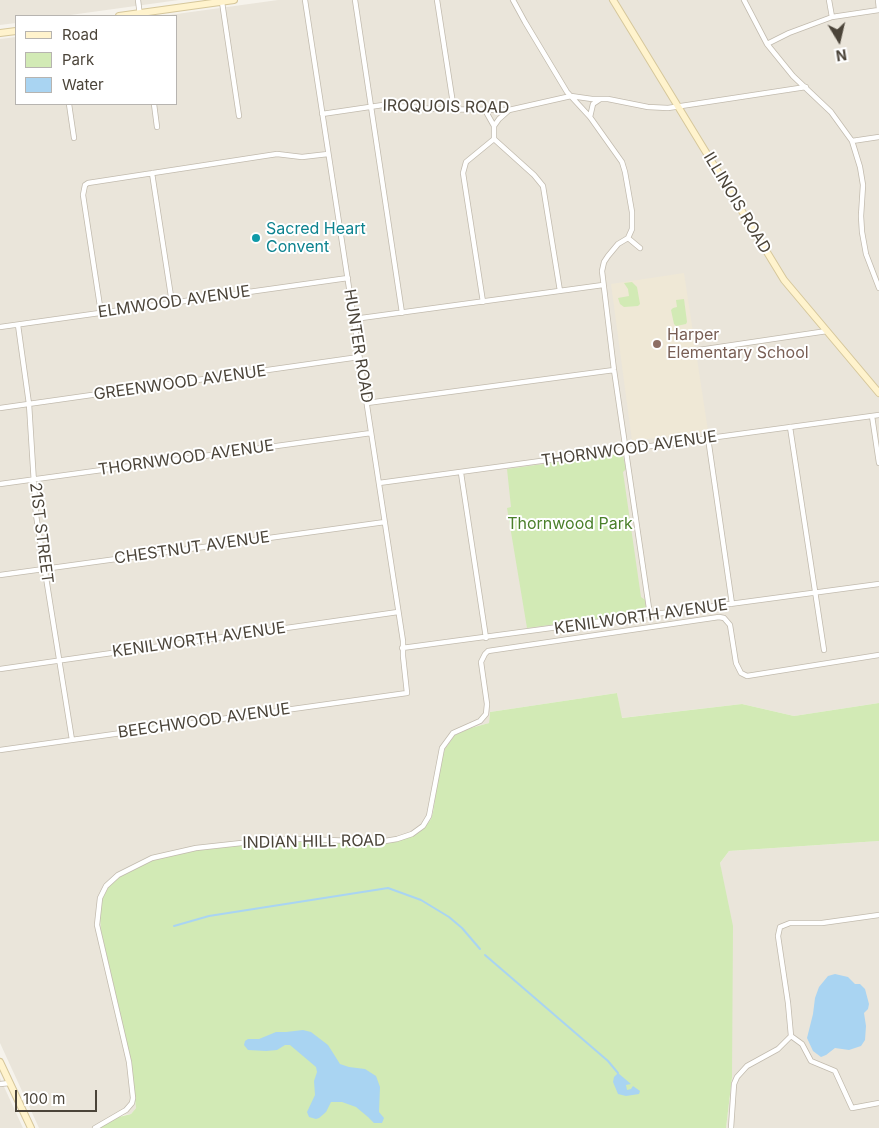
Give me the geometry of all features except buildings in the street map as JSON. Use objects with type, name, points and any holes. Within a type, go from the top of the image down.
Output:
[{"type":"street","points":[[138,0],[140,15],[234,0]]},
{"type":"street","name":"HUNTER ROAD","points":[[305,0],[385,522],[407,693]]},
{"type":"street","points":[[355,0],[402,312]]},
{"type":"street","points":[[438,0],[454,110]]},
{"type":"street","points":[[513,0],[571,96],[590,117],[624,167],[632,217],[632,229],[628,238],[618,244],[604,262],[602,271],[614,370],[650,615]]},
{"type":"street","name":"ILLINOIS ROAD","points":[[613,0],[784,280],[879,393]]},
{"type":"street","points":[[744,0],[767,44],[787,70],[831,112],[852,141],[863,185],[861,216],[866,254],[879,288]]},
{"type":"street","points":[[829,0],[832,17]]},
{"type":"street","points":[[767,44],[789,33],[832,17],[879,10],[878,0]]},
{"type":"street","points":[[222,2],[239,116]]},
{"type":"street","points":[[0,33],[15,31]]},
{"type":"street","name":"IROQUOIS ROAD","points":[[322,114],[371,106],[454,110],[509,110],[571,96],[658,108],[806,88]]},
{"type":"street","points":[[590,117],[593,104],[600,99]]},
{"type":"street","points":[[69,105],[74,138]]},
{"type":"street","points":[[154,105],[157,127]]},
{"type":"street","points":[[486,110],[494,126],[494,139],[534,175],[543,186],[560,291]]},
{"type":"street","points":[[494,126],[509,110]]},
{"type":"street","points":[[852,141],[879,137]]},
{"type":"street","points":[[483,302],[463,173],[466,162],[494,139]]},
{"type":"street","points":[[101,313],[83,195],[85,185],[91,182],[277,154],[302,157],[328,154]]},
{"type":"street","points":[[152,173],[172,303]]},
{"type":"street","points":[[628,238],[640,248]]},
{"type":"street","name":"ELMWOOD AVENUE","points":[[0,327],[348,278]]},
{"type":"street","points":[[354,319],[603,285]]},
{"type":"street","name":"21ST STREET","points":[[18,325],[29,404],[36,515],[72,740]]},
{"type":"street","points":[[699,350],[827,331]]},
{"type":"street","name":"GREENWOOD AVENUE","points":[[0,408],[360,357]]},
{"type":"street","points":[[367,402],[614,370]]},
{"type":"street","name":"THORNWOOD AVENUE","points":[[379,483],[879,415]]},
{"type":"street","points":[[872,416],[879,463]]},
{"type":"street","points":[[790,427],[824,650]]},
{"type":"street","name":"THORNWOOD AVENUE","points":[[0,484],[371,433]]},
{"type":"street","points":[[708,438],[732,604]]},
{"type":"street","points":[[461,473],[486,638]]},
{"type":"street","name":"CHESTNUT AVENUE","points":[[0,575],[385,522]]},
{"type":"street","name":"KENILWORTH AVENUE","points":[[402,648],[879,584]]},
{"type":"street","name":"KENILWORTH AVENUE","points":[[0,669],[398,612]]},
{"type":"street","name":"INDIAN HILL ROAD","points":[[95,1128],[126,1110],[132,1103],[133,1098],[128,1062],[99,936],[98,906],[106,886],[118,875],[152,858],[196,848],[288,839],[379,842],[412,834],[423,826],[429,816],[440,756],[449,738],[458,730],[480,720],[486,714],[487,704],[481,662],[484,654],[488,651],[719,617],[724,618],[730,625],[736,663],[741,673],[747,676],[879,655]]},
{"type":"street","name":"BEECHWOOD AVENUE","points":[[0,750],[407,693]]},
{"type":"street","points":[[879,915],[822,923],[790,923],[780,927],[778,936],[791,1036],[802,1044],[811,1060],[835,1071],[852,1108],[879,1103]]},
{"type":"street","points":[[731,1128],[734,1084],[737,1077],[747,1066],[778,1049],[791,1036]]},
{"type":"street","points":[[0,1062],[31,1128]]},
{"type":"street","points":[[0,1084],[10,1083]]},
{"type":"shaded area","points":[[0,0],[179,0],[70,15],[15,15],[15,23],[0,25]]},
{"type":"shaded area","points":[[278,0],[879,0],[879,703],[794,716],[742,704],[621,718],[617,693],[490,712],[489,723],[471,728],[435,801],[431,819],[425,827],[411,837],[378,843],[222,847],[168,856],[100,918],[101,931],[129,1052],[136,1108],[131,1114],[122,1115],[99,1128],[39,1128],[0,1043],[0,39],[15,37],[15,105],[178,105],[178,15],[169,15]]},
{"type":"shaded area","name":"Harper Elementary School","points":[[684,273],[708,431],[632,441],[611,284]]},
{"type":"shaded area","points":[[879,841],[879,1128],[726,1128],[732,1078],[720,863],[729,851]]},
{"type":"shaded area","points":[[0,1078],[23,1128],[0,1128]]},
{"type":"green space","points":[[632,282],[637,287],[640,304],[638,306],[624,307],[620,304],[618,298],[629,296],[628,289],[624,283]]},
{"type":"green space","points":[[684,299],[687,322],[686,324],[676,326],[671,310],[677,307],[676,300]]},
{"type":"green space","name":"Thornwood Park","points":[[617,454],[623,456],[626,469],[623,472],[641,597],[645,600],[646,609],[642,613],[527,628],[507,508],[511,507],[507,469]]},
{"type":"green space","points":[[617,693],[622,718],[742,704],[794,716],[879,703],[879,841],[729,851],[720,863],[733,926],[732,1078],[726,1128],[99,1128],[115,1118],[131,1114],[136,1108],[129,1052],[101,931],[102,896],[113,882],[125,873],[153,860],[195,850],[285,841],[378,843],[411,837],[425,827],[431,819],[441,762],[445,749],[455,735],[489,723],[490,712]]},
{"type":"water","points":[[835,974],[848,977],[855,984],[860,984],[865,989],[869,1004],[868,1009],[864,1013],[866,1026],[865,1040],[861,1046],[849,1050],[835,1048],[821,1057],[813,1051],[807,1038],[819,987],[828,976]]},
{"type":"water","points":[[303,1030],[311,1032],[328,1045],[340,1064],[365,1069],[376,1076],[380,1087],[379,1112],[384,1118],[382,1123],[374,1123],[356,1107],[342,1102],[331,1102],[326,1112],[319,1118],[309,1117],[307,1112],[315,1095],[316,1067],[290,1045],[285,1045],[277,1050],[266,1051],[248,1050],[244,1045],[248,1039],[259,1039],[276,1032]]},
{"type":"water","points":[[618,1073],[631,1084],[626,1085],[627,1090],[633,1086],[640,1091],[639,1094],[626,1096],[618,1094],[613,1082],[614,1077]]},
{"type":"waterway","points":[[174,926],[209,916],[388,888],[421,900],[449,917],[462,928],[480,949]]},
{"type":"waterway","points":[[485,955],[608,1061],[618,1073]]},
{"type":"place","name":"Sacred Heart Convent","points":[[256,238]]},
{"type":"place","name":"Harper Elementary School","points":[[657,344]]}]
